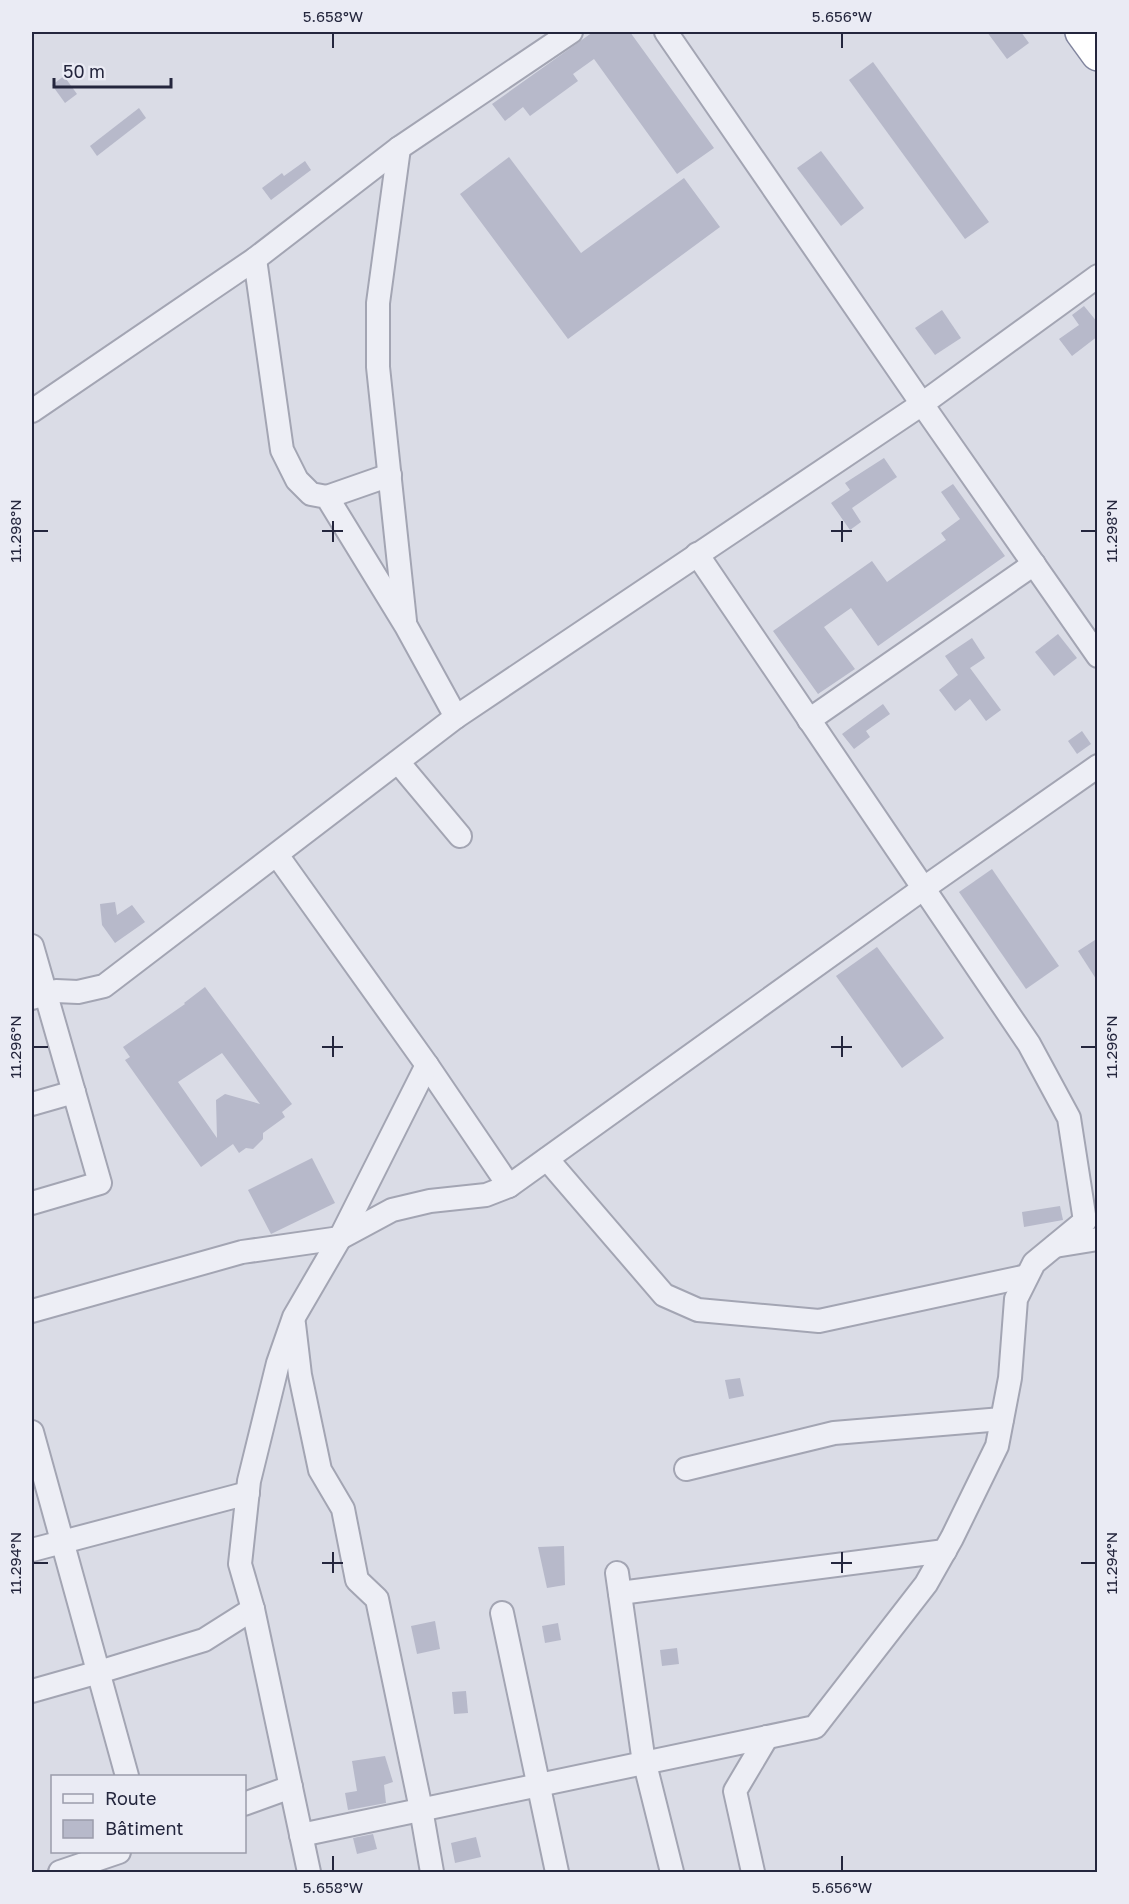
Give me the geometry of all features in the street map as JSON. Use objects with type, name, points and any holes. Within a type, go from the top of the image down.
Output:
[{"type":"highway","points":[[1082,32],[1098,54]]},
{"type":"street","points":[[32,411],[255,259],[399,148],[571,32]]},
{"type":"street","points":[[666,32],[921,404],[1098,656]]},
{"type":"street","points":[[399,148],[378,303],[378,367],[406,626]]},
{"type":"street","points":[[255,259],[282,450],[297,480],[311,494],[327,497],[390,475]]},
{"type":"street","points":[[38,996],[56,991],[78,993],[104,986],[456,717],[921,404],[1098,276]]},
{"type":"street","points":[[327,497],[406,626],[456,717]]},
{"type":"street","points":[[301,1835],[815,1727],[926,1584],[945,1551],[997,1446],[1010,1378],[1016,1299],[1034,1263],[1085,1221],[1069,1118],[1029,1044],[697,554]]},
{"type":"street","points":[[809,720],[1034,564]]},
{"type":"street","points":[[398,762],[460,836]]},
{"type":"street","points":[[32,1311],[242,1252],[340,1238],[392,1210],[430,1201],[486,1196],[509,1186],[1098,766]]},
{"type":"street","points":[[277,855],[427,1065],[509,1186]]},
{"type":"street","points":[[32,946],[38,996],[74,1092],[100,1183],[32,1203]]},
{"type":"street","points":[[309,1872],[253,1609],[240,1564],[249,1481],[278,1363],[294,1317],[340,1238],[427,1065]]},
{"type":"street","points":[[32,1104],[74,1092]]},
{"type":"street","points":[[547,1159],[664,1295],[698,1310],[819,1321],[1027,1276]]},
{"type":"street","points":[[1053,1246],[1098,1239]]},
{"type":"street","points":[[294,1317],[300,1376],[320,1470],[343,1509],[357,1580],[376,1599],[421,1809],[432,1872]]},
{"type":"street","points":[[686,1468],[834,1433],[1002,1419]]},
{"type":"street","points":[[32,1432],[127,1775]]},
{"type":"street","points":[[32,1550],[248,1493]]},
{"type":"street","points":[[672,1872],[645,1763],[619,1583],[945,1551]]},
{"type":"street","points":[[32,1690],[204,1640],[253,1609]]},
{"type":"street","points":[[502,1613],[557,1872]]},
{"type":"street","points":[[753,1872],[735,1791],[767,1737]]},
{"type":"street","points":[[246,1803],[291,1787]]},
{"type":"street","points":[[60,1872],[117,1859]]},
{"type":"building","points":[[593,32],[630,32],[714,148],[677,174],[594,59],[573,74],[578,81],[530,116],[523,107],[505,121],[492,104]]},
{"type":"building","points":[[987,32],[1021,32],[1029,43],[1007,59]]},
{"type":"building","points":[[873,62],[989,222],[965,239],[849,80]]},
{"type":"building","points":[[64,76],[77,94],[65,103],[52,85]]},
{"type":"building","points":[[139,108],[146,118],[97,156],[90,146]]},
{"type":"building","points":[[821,151],[864,208],[841,226],[797,168]]},
{"type":"building","points":[[509,157],[581,253],[684,178],[720,227],[568,339],[460,194]]},
{"type":"building","points":[[305,161],[311,170],[271,200],[262,188],[282,173],[284,176]]},
{"type":"building","points":[[1084,306],[1098,323],[1098,336],[1072,356],[1059,339],[1079,325],[1072,315]]},
{"type":"building","points":[[942,310],[961,338],[935,355],[915,328]]},
{"type":"building","points":[[884,458],[897,477],[852,508],[861,522],[850,530],[831,503],[850,490],[845,483]]},
{"type":"building","points":[[953,484],[1005,556],[878,646],[851,608],[824,627],[855,669],[818,694],[773,631],[872,561],[887,582],[946,540],[941,533],[960,519],[941,492]]},
{"type":"building","points":[[1058,634],[1077,658],[1054,676],[1035,652]]},
{"type":"building","points":[[972,638],[985,658],[970,668],[1001,710],[986,721],[970,699],[955,711],[939,690],[958,675],[945,656]]},
{"type":"building","points":[[883,704],[890,714],[866,731],[870,737],[854,749],[842,734]]},
{"type":"building","points":[[1082,731],[1091,744],[1077,754],[1068,741]]},
{"type":"building","points":[[992,869],[1059,966],[1026,989],[959,892]]},
{"type":"building","points":[[115,902],[117,915],[132,905],[145,922],[115,943],[102,925],[100,904]]},
{"type":"building","points":[[1098,938],[1098,982],[1078,951]]},
{"type":"building","points":[[877,947],[944,1038],[902,1068],[836,976]]},
{"type":"building","points":[[205,987],[292,1104],[282,1112],[285,1117],[263,1133],[263,1139],[253,1149],[246,1148],[239,1153],[233,1144],[201,1167],[125,1060],[130,1057],[123,1047]],"holes":[[[222,1053],[260,1104],[225,1094],[216,1100],[217,1138],[178,1082]]]},
{"type":"building","points":[[312,1158],[335,1203],[271,1234],[248,1190]]},
{"type":"building","points":[[1060,1206],[1063,1220],[1024,1227],[1022,1212]]},
{"type":"building","points":[[740,1378],[744,1396],[729,1399],[725,1380]]},
{"type":"building","points":[[564,1546],[565,1585],[547,1588],[538,1547]]},
{"type":"building","points":[[435,1621],[440,1649],[417,1654],[411,1626]]},
{"type":"building","points":[[558,1623],[561,1640],[545,1643],[542,1626]]},
{"type":"building","points":[[677,1648],[679,1664],[662,1666],[660,1650]]},
{"type":"building","points":[[466,1691],[468,1713],[454,1714],[452,1692]]},
{"type":"building","points":[[385,1756],[393,1782],[384,1785],[386,1803],[348,1810],[345,1793],[357,1791],[352,1761]]},
{"type":"building","points":[[373,1834],[377,1849],[357,1854],[353,1838]]},
{"type":"building","points":[[476,1837],[481,1857],[455,1863],[451,1843]]}]
